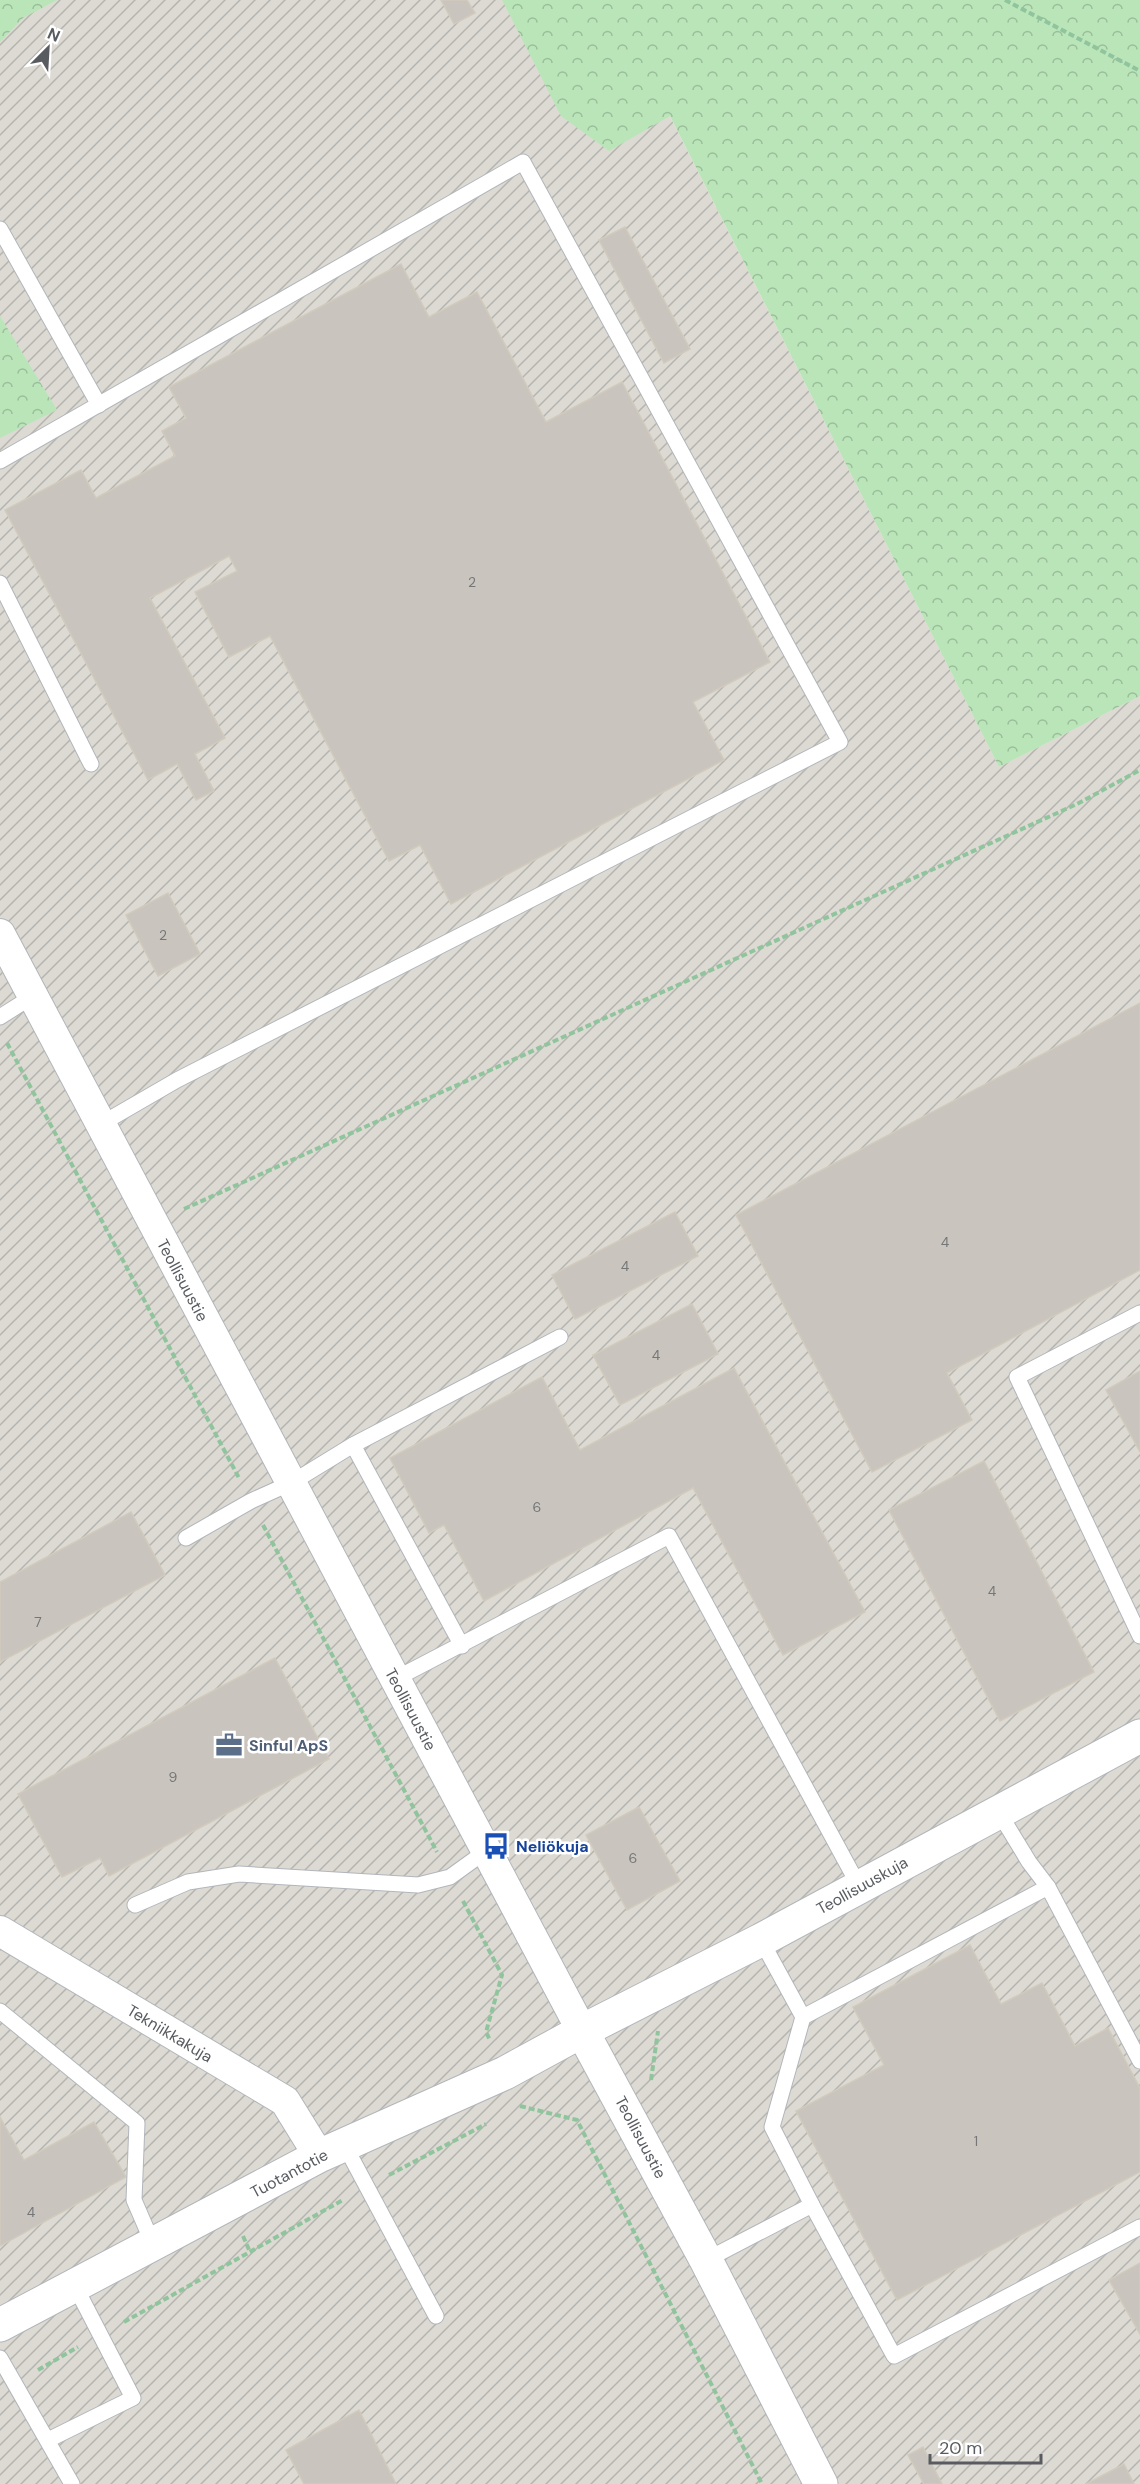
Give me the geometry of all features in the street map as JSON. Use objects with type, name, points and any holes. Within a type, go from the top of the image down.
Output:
[{"type":"street","name":"Teollisuustie","points":[[0,934],[486,1851],[706,2260],[821,2484]]},
{"type":"street","name":"Teollisuuskuja","points":[[582,2031],[761,1940],[1140,1736]]},
{"type":"street","name":"Tekniikkakuja","points":[[0,1931],[285,2101],[331,2150]]},
{"type":"street","name":"Tuotantotie","points":[[0,2325],[331,2150],[505,2073],[582,2031]]},
{"type":"lane","points":[[0,461],[523,162],[840,742],[177,1080],[100,1124]]},
{"type":"lane","points":[[0,229],[99,405]]},
{"type":"lane","points":[[0,583],[91,764]]},
{"type":"lane","points":[[0,1017],[33,996]]},
{"type":"lane","points":[[1140,1313],[1017,1377],[1140,1636]]},
{"type":"lane","points":[[186,1538],[251,1501],[291,1483],[353,1445],[560,1337]]},
{"type":"lane","points":[[353,1445],[462,1646]]},
{"type":"lane","points":[[395,1679],[669,1536],[859,1886]]},
{"type":"lane","points":[[998,1811],[1029,1862],[1048,1887],[1140,2061]]},
{"type":"lane","points":[[135,1905],[188,1882],[239,1874],[418,1885],[450,1877],[486,1851]]},
{"type":"lane","points":[[803,2018],[1048,1887]]},
{"type":"lane","points":[[761,1940],[803,2018],[772,2127],[894,2356],[1140,2227]]},
{"type":"lane","points":[[0,2011],[137,2124],[134,2200],[153,2244]]},
{"type":"lane","points":[[331,2150],[366,2187],[436,2316]]},
{"type":"lane","points":[[706,2260],[812,2205]]},
{"type":"lane","points":[[48,2440],[134,2398],[74,2284]]},
{"type":"lane","points":[[0,2358],[72,2484]]},
{"type":"path","points":[[1005,0],[1140,71]]},
{"type":"path","points":[[153,1223],[1077,804],[1140,770]]},
{"type":"path","points":[[5,1040],[502,1975],[486,2032],[519,2106],[577,2120],[762,2484]]},
{"type":"path","points":[[15,2382],[366,2187],[489,2122]]},
{"type":"shaded area","points":[[0,0],[611,0],[999,767],[1140,696],[1140,2484],[0,2484]]},
{"type":"green space","points":[[0,0],[57,0],[23,18],[0,42]]},
{"type":"green space","points":[[502,0],[1140,0],[1140,696],[999,767],[670,116],[609,151],[561,116]]},
{"type":"green space","points":[[0,316],[57,410],[0,438]]},
{"type":"building","points":[[441,0],[467,0],[475,13],[454,24]]},
{"type":"building","points":[[625,227],[690,349],[664,363],[599,240]]},
{"type":"building","points":[[401,264],[429,317],[477,292],[546,422],[622,382],[770,662],[693,702],[724,760],[451,904],[420,845],[389,861],[270,636],[229,657],[195,592],[237,571],[229,556],[150,598],[225,738],[195,754],[214,791],[196,800],[177,764],[148,780],[5,510],[81,470],[96,498],[175,456],[162,431],[186,418],[169,387]]},
{"type":"building","points":[[168,893],[200,954],[158,976],[126,915]]},
{"type":"building","points":[[1140,1003],[1140,1270],[947,1373],[972,1420],[872,1472],[736,1215]]},
{"type":"building","points":[[675,1212],[698,1256],[575,1319],[552,1275]]},
{"type":"building","points":[[692,1304],[718,1354],[620,1405],[593,1355]]},
{"type":"building","points":[[734,1368],[865,1612],[783,1655],[693,1488],[484,1601],[444,1525],[429,1533],[390,1458],[542,1377],[580,1450]]},
{"type":"building","points":[[1140,1371],[1140,1452],[1106,1390]]},
{"type":"building","points":[[984,1461],[1094,1672],[1000,1721],[889,1510]]},
{"type":"building","points":[[131,1512],[165,1575],[0,1662],[0,1582]]},
{"type":"building","points":[[275,1658],[329,1759],[109,1876],[100,1858],[62,1877],[18,1794]]},
{"type":"building","points":[[639,1807],[680,1881],[627,1910],[586,1835]]},
{"type":"building","points":[[970,1945],[1001,2004],[1042,1983],[1075,2046],[1108,2028],[1140,2088],[1140,2172],[897,2300],[796,2111],[884,2065],[853,2007]]},
{"type":"building","points":[[0,2117],[24,2160],[94,2122],[126,2177],[0,2246]]},
{"type":"building","points":[[1140,2263],[1140,2334],[1109,2280]]},
{"type":"building","points":[[359,2410],[396,2484],[304,2484],[286,2450]]},
{"type":"building","points":[[923,2447],[942,2484],[924,2484],[908,2455]]},
{"type":"building","points":[[1124,2464],[1134,2484],[1086,2484]]},
{"type":"place","name":"Sinful ApS","points":[[229,1745]]},
{"type":"place","name":"Neliökuja","points":[[496,1846]]}]
